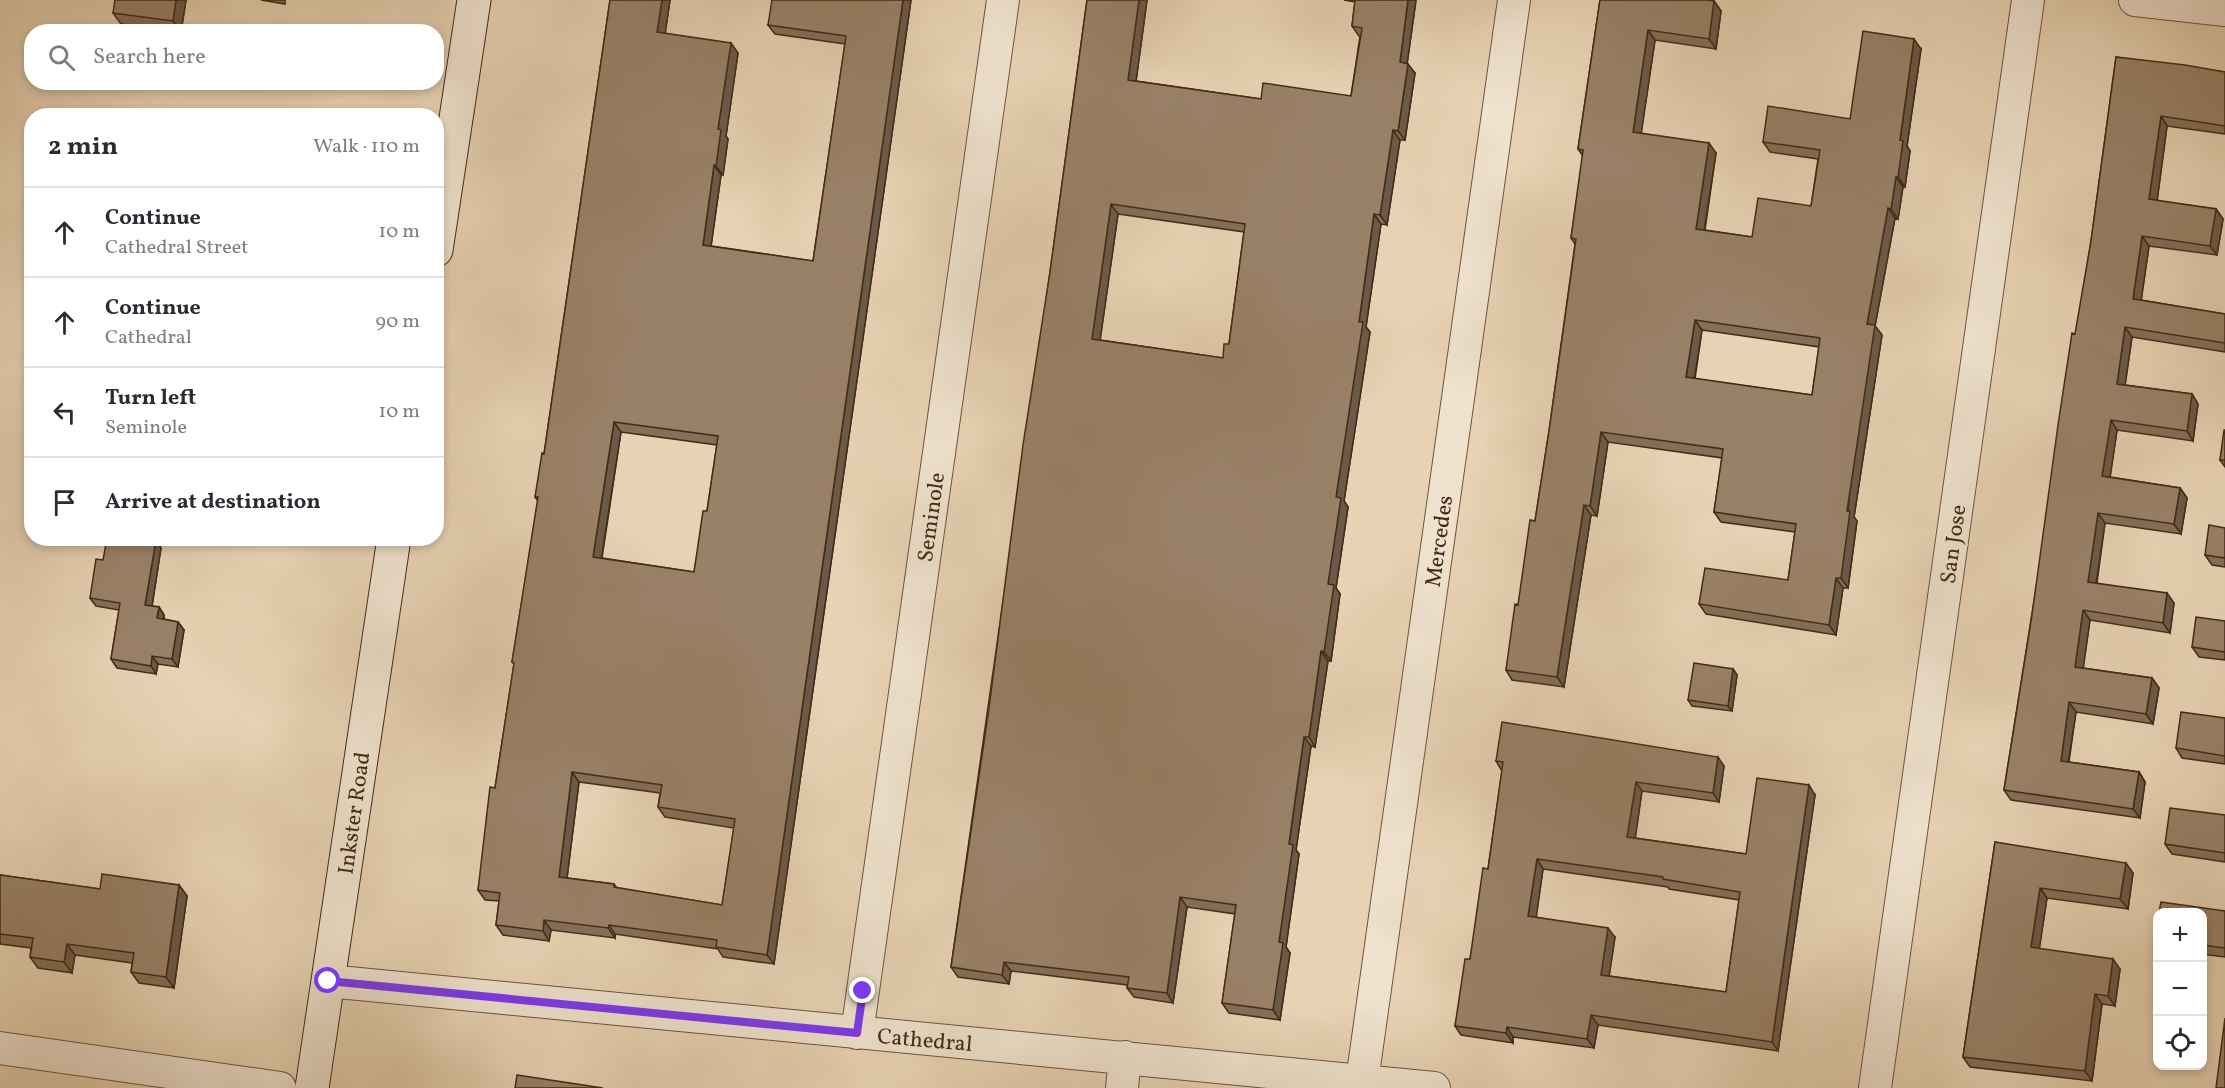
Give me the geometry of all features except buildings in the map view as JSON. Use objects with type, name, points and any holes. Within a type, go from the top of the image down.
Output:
[{"type":"main road","points":[[444,197],[474,0]]},
{"type":"main road","name":"Inkster Road","points":[[312,1088],[393,546]]},
{"type":"street","name":"Seminole","points":[[857,1033],[1003,0]]},
{"type":"street","name":"Mercedes","points":[[1362,1081],[1514,0]]},
{"type":"street","name":"San Jose","points":[[1875,1088],[2028,0]]},
{"type":"street","points":[[2135,0],[2225,10]]},
{"type":"street","name":"Cathedral","points":[[328,981],[1434,1088]]},
{"type":"street","points":[[0,1048],[280,1088]]},
{"type":"street","points":[[1122,1088],[1125,1057]]},
{"type":"route","points":[[328,981],[857,1033],[863,991]]}]
